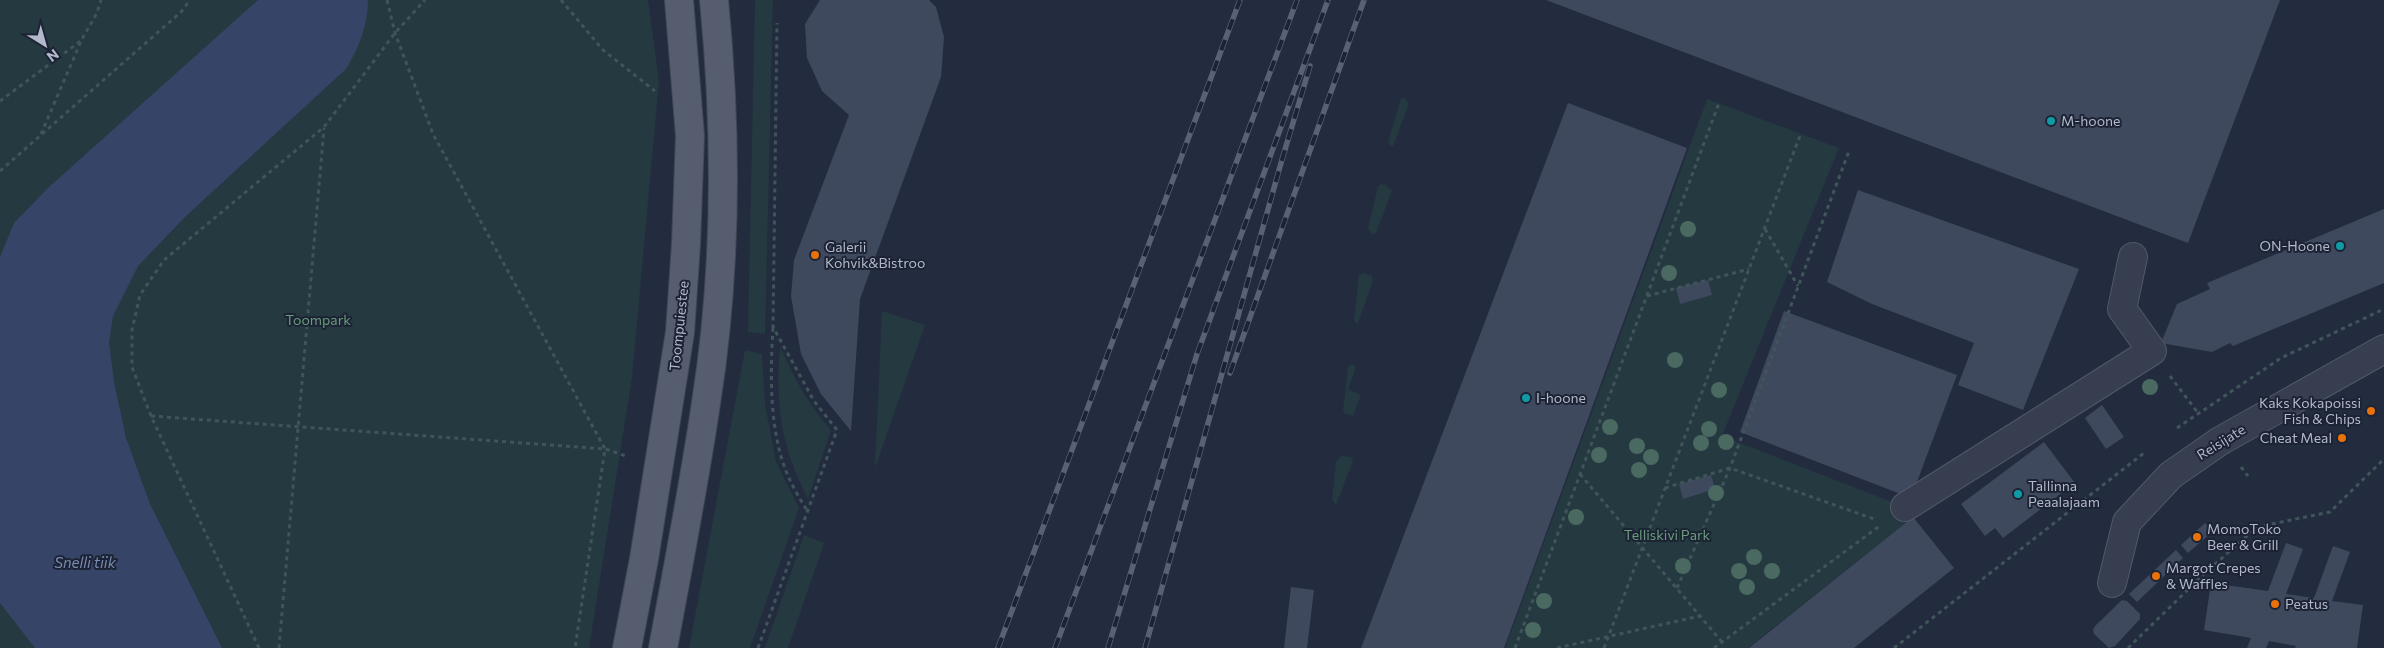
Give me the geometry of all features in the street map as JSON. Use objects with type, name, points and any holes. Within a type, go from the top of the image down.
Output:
[{"type":"main road","name":"Toompuiestee","points":[[627,648],[647,540],[680,332],[686,244],[690,136],[678,0]]},
{"type":"main road","points":[[663,648],[707,402],[718,298],[723,195],[720,66],[714,0]]},
{"type":"street","points":[[1905,506],[2152,351],[2122,309],[2133,257]]},
{"type":"street","name":"Reisijate","points":[[2112,583],[2127,522],[2171,475],[2220,441],[2384,349]]},
{"type":"path","points":[[40,136],[82,39],[97,13],[101,0]]},
{"type":"path","points":[[0,171],[181,12],[190,0]]},
{"type":"path","points":[[387,0],[394,33],[434,134],[605,449],[574,648]]},
{"type":"path","points":[[259,648],[151,416],[132,367],[132,330],[140,295],[164,260],[324,127],[394,33],[426,0]]},
{"type":"path","points":[[561,0],[603,50],[654,91]]},
{"type":"path","points":[[777,23],[773,327],[770,369],[774,426],[788,477],[808,512]]},
{"type":"path","points":[[0,101],[82,39]]},
{"type":"path","points":[[1515,648],[1719,103]]},
{"type":"path","points":[[279,648],[300,425],[324,127]]},
{"type":"path","points":[[1604,648],[1801,133]]},
{"type":"path","points":[[1677,588],[1730,468],[1849,152]]},
{"type":"path","points":[[1764,229],[1798,287]]},
{"type":"path","points":[[1647,296],[1749,269]]},
{"type":"path","points":[[758,648],[837,430],[814,401],[773,327]]},
{"type":"path","points":[[2152,351],[2198,413]]},
{"type":"path","points":[[151,416],[300,425],[605,449],[626,456]]},
{"type":"path","points":[[2128,648],[2205,573],[2257,527],[2330,512],[2384,458]]},
{"type":"path","points":[[1664,488],[1730,468],[1884,522],[1714,648]]},
{"type":"path","points":[[1580,474],[1722,642]]},
{"type":"path","points":[[1557,648],[1700,616]]},
{"type":"green space","name":"Toompark","points":[[0,0],[648,0],[659,81],[632,378],[589,648],[0,648]]},
{"type":"green space","points":[[755,0],[773,0],[765,334],[748,332]]},
{"type":"green space","points":[[1401,98],[1405,98],[1409,104],[1393,146],[1391,146],[1388,142]]},
{"type":"green space","name":"Telliskivi Park","points":[[1707,99],[1839,148],[1722,436],[1905,507],[1913,517],[1748,648],[1505,648]]},
{"type":"green space","points":[[1381,184],[1386,185],[1392,191],[1376,233],[1371,234],[1368,228],[1378,187]]},
{"type":"green space","points":[[1363,273],[1372,276],[1373,281],[1358,323],[1356,323],[1354,321],[1359,275]]},
{"type":"green space","points":[[882,311],[925,325],[875,468]]},
{"type":"green space","points":[[780,346],[802,390],[831,430],[808,499],[792,461],[782,425],[778,387]]},
{"type":"green space","points":[[745,350],[762,354],[765,404],[776,462],[799,508],[750,648],[689,648]]},
{"type":"green space","points":[[1352,364],[1356,367],[1348,389],[1361,395],[1353,416],[1345,414],[1343,410],[1348,367]]},
{"type":"green space","points":[[1341,456],[1351,457],[1353,461],[1336,505],[1332,500],[1336,462]]},
{"type":"green space","points":[[804,535],[824,543],[788,648],[765,648]]},
{"type":"water","name":"Snelli tiik","points":[[258,0],[368,0],[368,9],[359,45],[346,69],[185,217],[138,266],[113,316],[109,342],[114,382],[126,438],[150,504],[222,648],[35,648],[0,603],[0,257],[14,223],[49,187]]},
{"type":"building","points":[[820,0],[929,0],[936,7],[944,37],[941,77],[860,299],[851,431],[821,394],[801,354],[791,296],[794,260],[849,115],[822,91],[807,58],[805,24]]},
{"type":"building","name":"M-hoone","points":[[1546,0],[2280,0],[2188,243]]},
{"type":"building","name":"I-hoone","points":[[1568,103],[1687,148],[1504,648],[1361,648]]},
{"type":"building","points":[[1858,190],[2079,269],[2023,410],[1958,385],[1974,343],[1872,304],[1827,282]]},
{"type":"building","name":"ON-Hoone","points":[[2384,209],[2384,283],[2233,346],[2230,343],[2212,352],[2161,343],[2177,304],[2210,289],[2207,283]]},
{"type":"building","points":[[1708,280],[1712,295],[1680,304],[1676,288]]},
{"type":"building","points":[[1784,311],[1957,375],[1911,498],[1740,432]]},
{"type":"building","points":[[2102,405],[2124,437],[2106,449],[2085,418]]},
{"type":"building","name":"Tallinna Peaalajaam","points":[[2044,442],[2075,483],[2003,538],[1995,528],[1985,536],[1961,504]]},
{"type":"building","points":[[1711,475],[1715,489],[1683,499],[1679,484]]},
{"type":"building","points":[[1913,517],[1954,568],[1854,648],[1749,648]]},
{"type":"building","points":[[2205,523],[2213,531],[2188,553],[2181,545]]},
{"type":"building","points":[[2286,543],[2303,549],[2286,594],[2314,598],[2333,546],[2350,552],[2332,601],[2363,605],[2357,648],[2295,648],[2296,646],[2269,641],[2266,648],[2247,648],[2251,638],[2204,630],[2211,583],[2268,591]]},
{"type":"building","name":"Margot Crepes & Waffles","points":[[2176,550],[2183,558],[2137,602],[2129,594]]},
{"type":"building","points":[[1291,587],[1314,590],[1307,648],[1284,648]]},
{"type":"building","points":[[2122,600],[2127,601],[2140,614],[2140,619],[2115,646],[2109,648],[2094,634],[2093,630]]},
{"type":"railway","points":[[998,648],[1240,0]]},
{"type":"railway","points":[[1055,648],[1297,0]]},
{"type":"railway","points":[[1108,648],[1197,354],[1328,0]]},
{"type":"railway","points":[[1230,373],[1364,0]]},
{"type":"railway","points":[[1145,648],[1310,66]]},
{"type":"place","name":"M-hoone","points":[[2051,121]]},
{"type":"place","name":"ON-Hoone","points":[[2340,246]]},
{"type":"place","name":"Galerii Kohvik&Bistroo","points":[[815,255]]},
{"type":"place","name":"I-hoone","points":[[1526,398]]},
{"type":"place","name":"Kaks Kokapoissi Fish & Chips","points":[[2371,411]]},
{"type":"place","name":"Cheat Meal","points":[[2342,438]]},
{"type":"place","name":"Tallinna Peaalajaam","points":[[2018,494]]},
{"type":"place","name":"MomoToko Beer & Grill","points":[[2197,537]]},
{"type":"place","name":"Margot Crepes & Waffles","points":[[2156,576]]},
{"type":"place","name":"Peatus","points":[[2275,604]]}]
